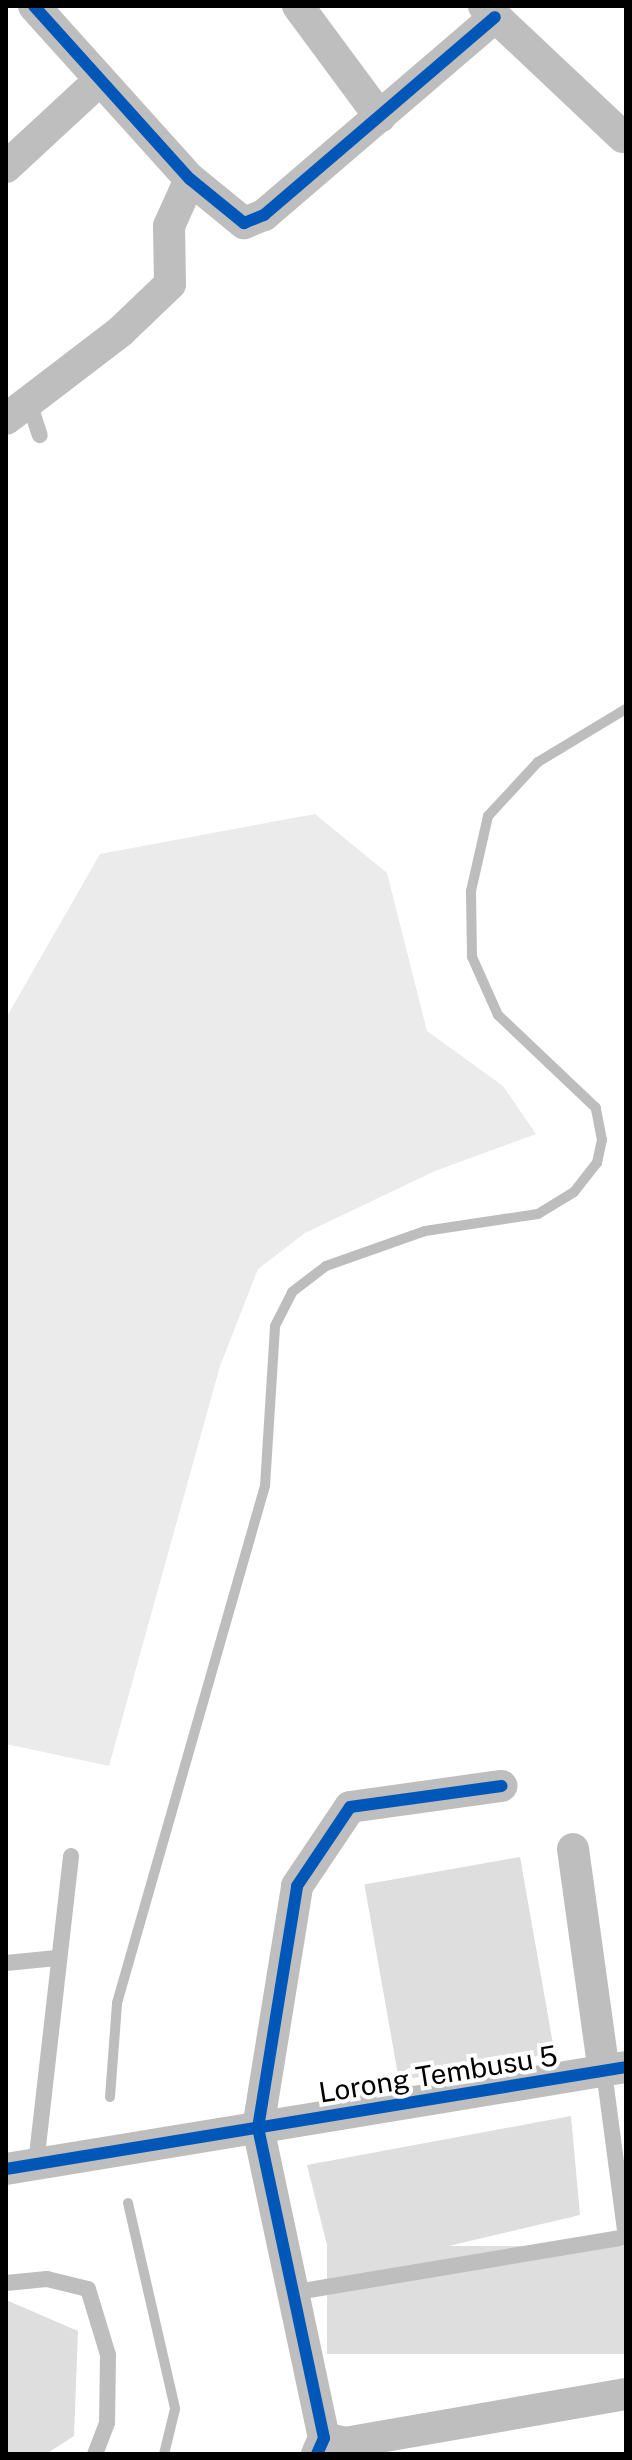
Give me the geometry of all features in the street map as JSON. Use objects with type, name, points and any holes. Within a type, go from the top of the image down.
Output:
[{"type":"street","points":[[34,6],[190,179],[244,223],[264,215],[380,117],[489,11],[623,137]]},
{"type":"street","points":[[298,6],[380,117]]},
{"type":"street","points":[[6,167],[100,80]]},
{"type":"street","points":[[17,409],[121,331],[170,284],[169,226],[190,179]]},
{"type":"street","points":[[502,1786],[350,1807],[297,1886],[258,2128],[320,2446],[626,2394]]},
{"type":"street","points":[[573,1849],[615,2069]]},
{"type":"street","name":"Lorong Tembusu 5","points":[[21,2167],[615,2069]]},
{"type":"lane","points":[[17,409],[40,435]]},
{"type":"lane","points":[[21,2167],[71,1856]]},
{"type":"lane","points":[[6,1963],[57,1958]]},
{"type":"lane","points":[[291,2293],[625,2237],[615,2069]]},
{"type":"lane","points":[[6,2283],[47,2279],[88,2289],[108,2355],[107,2423],[95,2454]]},
{"type":"shaded area","points":[[315,814],[387,873],[427,1031],[503,1086],[536,1134],[435,1171],[305,1233],[258,1269],[220,1366],[109,1766],[6,1744],[6,1018],[100,854]]},
{"type":"building","points":[[520,1857],[555,2053],[399,2080],[364,1884]]},
{"type":"building","points":[[571,2116],[580,2215],[334,2273],[307,2165]]},
{"type":"building","points":[[327,2246],[626,2246],[626,2354],[327,2354]]},
{"type":"building","points":[[6,2300],[78,2331],[74,2436],[46,2454],[6,2454]]},
{"type":"waterway","points":[[110,2097],[117,2003],[265,1486],[275,1326],[292,1292],[326,1266],[425,1231],[538,1214],[574,1192],[597,1163],[602,1140],[596,1108],[498,1015],[472,957],[471,891],[488,816],[538,762],[626,709]]},
{"type":"waterway","points":[[128,2203],[175,2409],[164,2454]]},
{"type":"cycle path","points":[[34,6],[190,179],[244,223],[264,215],[495,17]]},
{"type":"cycle path","points":[[317,2454],[324,2438],[258,2128],[297,1886],[350,1807],[502,1786]]},
{"type":"cycle path","points":[[6,2169],[626,2067]]}]
